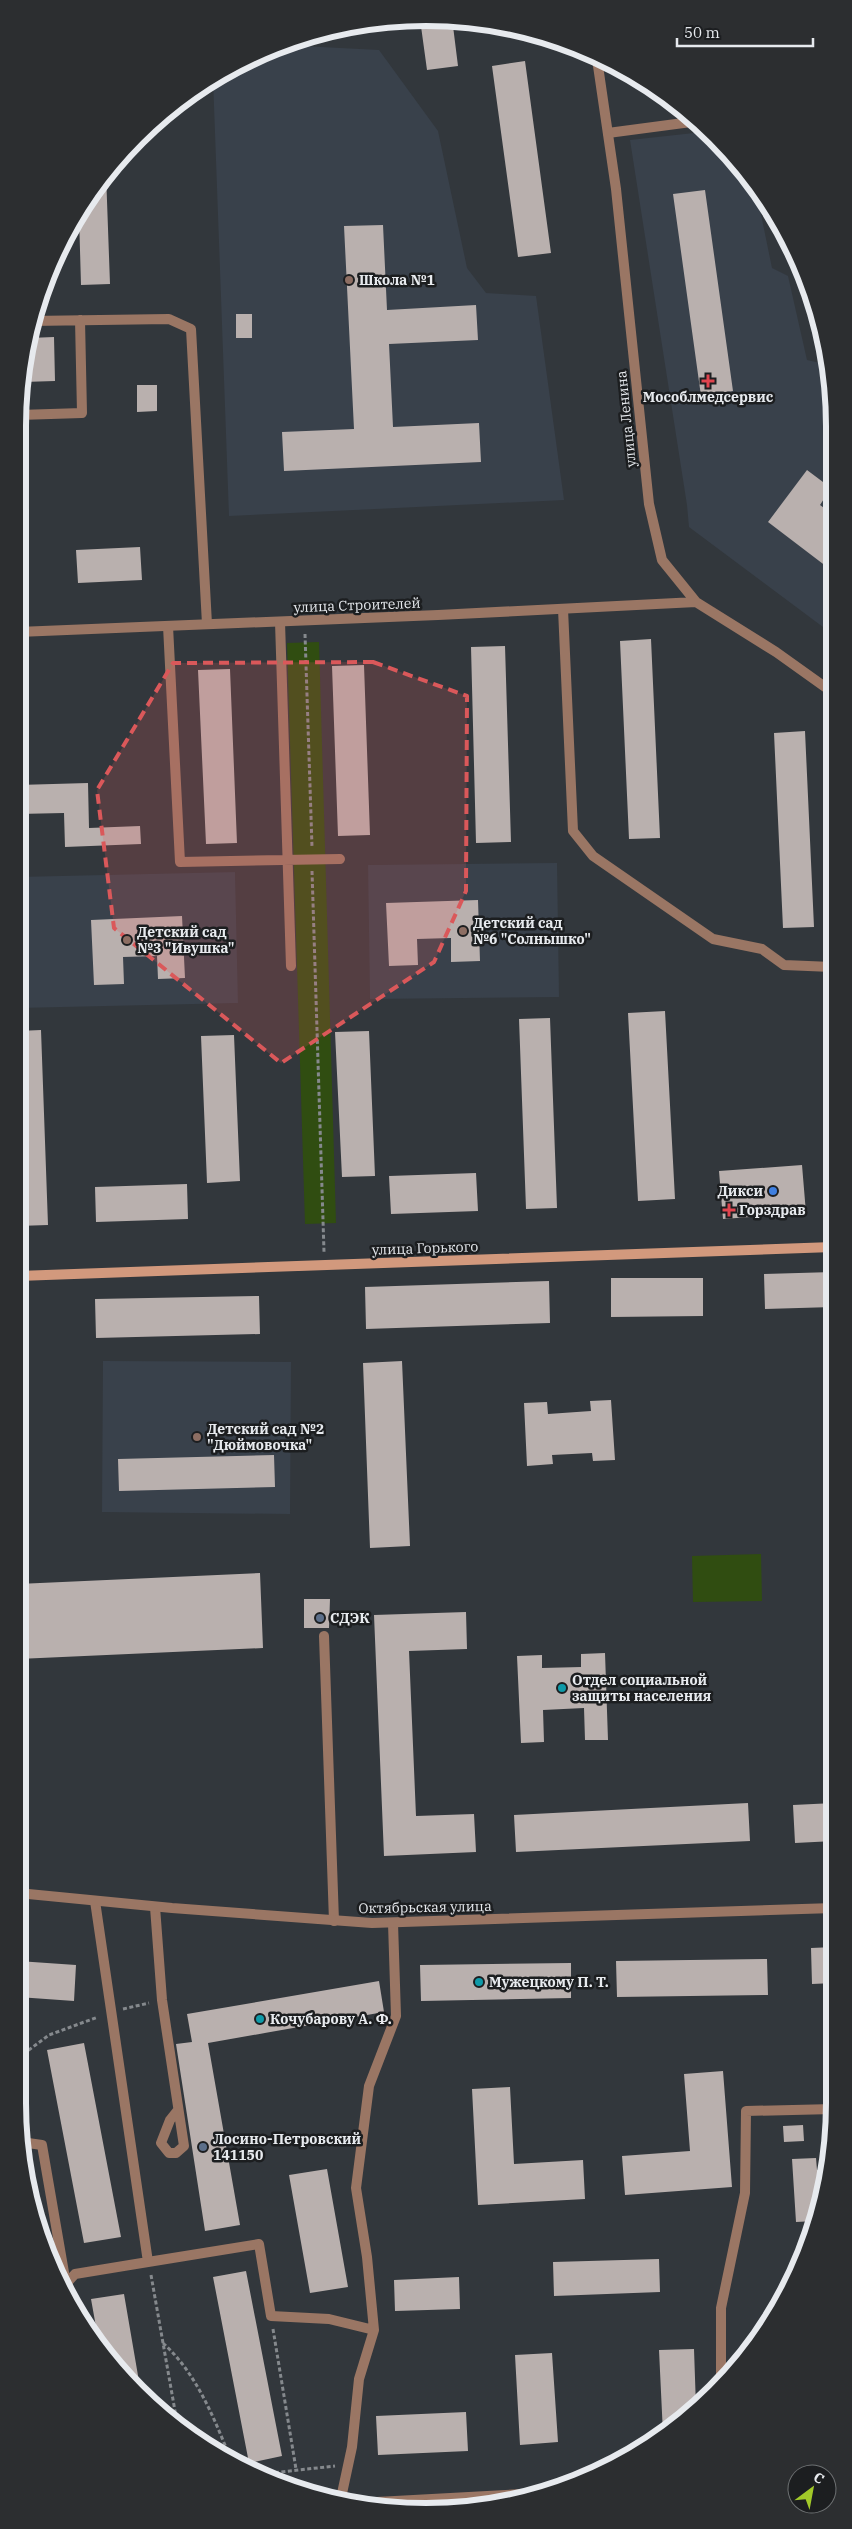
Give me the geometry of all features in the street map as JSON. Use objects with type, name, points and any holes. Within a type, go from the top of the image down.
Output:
[{"type":"street","name":"улица Ленина","points":[[599,65],[649,504],[662,560],[696,602],[776,652],[826,688]]},
{"type":"street","points":[[608,133],[687,123]]},
{"type":"street","points":[[41,321],[169,319],[191,329],[207,624]]},
{"type":"street","points":[[26,415],[82,412],[80,320]]},
{"type":"street","name":"улица Строителей","points":[[26,632],[280,622],[696,602]]},
{"type":"street","points":[[563,609],[573,831],[593,856],[713,939],[762,949],[784,966],[826,967]]},
{"type":"street","points":[[280,622],[291,966]]},
{"type":"street","points":[[168,626],[180,862],[288,858],[340,859]]},
{"type":"street","name":"улица Горького","points":[[26,1276],[826,1247]]},
{"type":"street","points":[[324,1636],[334,1921]]},
{"type":"street","name":"Октябрьская улица","points":[[26,1895],[334,1921],[393,1923],[826,1908]]},
{"type":"street","points":[[95,1901],[148,2262]]},
{"type":"street","points":[[154,1907],[162,2000],[178,2110]]},
{"type":"street","points":[[342,2494],[348,2465],[359,2379],[374,2330],[367,2257],[356,2188],[369,2086],[396,2016],[393,1923]]},
{"type":"street","points":[[721,2373],[721,2308],[745,2193],[746,2111],[826,2109]]},
{"type":"street","points":[[29,2143],[42,2145],[63,2269]]},
{"type":"street","points":[[68,2281],[75,2274],[259,2244],[271,2316],[329,2319],[374,2330]]},
{"type":"street","points":[[397,2502],[501,2495]]},
{"type":"path","points":[[305,620],[324,1265]]},
{"type":"path","points":[[26,2052],[49,2035],[112,2012],[162,2000]]},
{"type":"path","points":[[148,2262],[176,2414]]},
{"type":"path","points":[[271,2316],[296,2469]]},
{"type":"path","points":[[163,2342],[180,2358],[199,2388],[226,2449]]},
{"type":"path","points":[[274,2472],[348,2465]]},
{"type":"highlighted area","points":[[373,662],[467,696],[466,891],[434,962],[281,1063],[114,928],[97,790],[173,663]]},
{"type":"shaded area","name":"Школа №1","points":[[302,46],[379,50],[438,131],[467,268],[486,293],[536,296],[564,500],[229,516],[213,88],[249,67]]},
{"type":"shaded area","points":[[698,133],[727,162],[759,206],[772,268],[788,276],[807,360],[820,363],[825,400],[826,629],[689,527],[630,140]]},
{"type":"shaded area","name":"Детский сад №6 \"Солнышко\"","points":[[557,863],[559,997],[370,999],[368,865]]},
{"type":"shaded area","name":"Детский сад №3 \"Ивушка\"","points":[[235,872],[238,1003],[26,1008],[26,877]]},
{"type":"shaded area","name":"Детский сад №2 \"Дюймовочка\"","points":[[103,1361],[291,1362],[290,1514],[102,1512]]},
{"type":"green space","points":[[319,642],[336,1223],[305,1224],[287,643]]},
{"type":"green space","points":[[761,1554],[762,1601],[693,1602],[692,1556]]},
{"type":"building","points":[[421,26],[453,27],[458,66],[427,70]]},
{"type":"building","points":[[525,61],[551,253],[518,257],[492,66]]},
{"type":"building","points":[[106,187],[110,284],[81,285],[79,227]]},
{"type":"building","points":[[705,190],[733,391],[701,396],[673,194]]},
{"type":"building","points":[[383,225],[387,310],[476,305],[478,340],[389,344],[393,427],[479,423],[481,462],[284,471],[282,432],[354,429],[344,226]]},
{"type":"building","points":[[236,314],[252,314],[252,338],[236,338]]},
{"type":"building","points":[[54,337],[55,381],[29,382],[36,338]]},
{"type":"building","points":[[137,385],[157,385],[157,411],[137,412]]},
{"type":"building","points":[[807,470],[826,484],[826,496],[820,505],[826,509],[826,566],[768,522]]},
{"type":"building","points":[[140,547],[142,580],[78,583],[76,550]]},
{"type":"building","points":[[651,639],[660,838],[629,839],[620,641]]},
{"type":"building","points":[[505,646],[511,842],[476,843],[471,647]]},
{"type":"building","points":[[364,665],[370,835],[338,836],[332,666]]},
{"type":"building","points":[[230,669],[237,843],[206,844],[198,670]]},
{"type":"building","points":[[805,731],[814,927],[783,928],[774,733]]},
{"type":"building","points":[[88,783],[89,828],[140,826],[141,844],[65,847],[64,813],[26,814],[26,785]]},
{"type":"building","name":"Детский сад №6 \"Солнышко\"","points":[[478,900],[480,961],[451,962],[451,938],[417,939],[418,965],[389,966],[386,903]]},
{"type":"building","name":"Детский сад №3 \"Ивушка\"","points":[[182,916],[185,978],[158,979],[157,956],[123,957],[124,984],[94,985],[91,920]]},
{"type":"building","points":[[665,1011],[675,1199],[638,1201],[628,1013]]},
{"type":"building","points":[[550,1018],[557,1208],[526,1209],[519,1019]]},
{"type":"building","points":[[41,1030],[48,1225],[26,1226],[26,1031]]},
{"type":"building","points":[[369,1031],[375,1176],[342,1177],[335,1032]]},
{"type":"building","points":[[234,1035],[240,1181],[207,1183],[201,1036]]},
{"type":"building","points":[[802,1165],[806,1213],[723,1219],[719,1171]]},
{"type":"building","points":[[476,1173],[478,1211],[391,1214],[389,1176]]},
{"type":"building","points":[[187,1184],[188,1219],[96,1222],[95,1187]]},
{"type":"building","points":[[826,1272],[826,1307],[765,1309],[764,1274]]},
{"type":"building","points":[[611,1278],[703,1278],[703,1316],[611,1317]]},
{"type":"building","points":[[549,1281],[550,1323],[366,1329],[365,1287]]},
{"type":"building","points":[[259,1296],[260,1334],[96,1338],[95,1299]]},
{"type":"building","points":[[402,1361],[410,1546],[370,1548],[363,1363]]},
{"type":"building","points":[[611,1400],[615,1460],[593,1461],[592,1453],[552,1455],[553,1464],[527,1466],[524,1403],[547,1402],[548,1414],[591,1411],[590,1401]]},
{"type":"building","points":[[274,1455],[275,1487],[119,1491],[118,1459]]},
{"type":"building","points":[[260,1573],[263,1648],[26,1659],[26,1584]]},
{"type":"building","points":[[304,1599],[330,1599],[329,1628],[304,1628]]},
{"type":"building","points":[[466,1612],[467,1649],[409,1651],[416,1816],[474,1814],[476,1852],[384,1856],[374,1615]]},
{"type":"building","name":"Отдел социальной защиты населения","points":[[605,1653],[608,1740],[585,1740],[584,1708],[543,1710],[544,1742],[521,1743],[517,1656],[542,1655],[542,1668],[581,1667],[581,1654]]},
{"type":"building","points":[[748,1803],[750,1841],[516,1852],[514,1815]]},
{"type":"building","points":[[826,1803],[826,1841],[795,1843],[793,1805]]},
{"type":"building","points":[[826,1947],[826,1983],[812,1984],[811,1948]]},
{"type":"building","points":[[767,1959],[768,1995],[617,1997],[616,1961]]},
{"type":"building","points":[[26,1962],[76,1965],[74,2001],[26,1998]]},
{"type":"building","points":[[571,1963],[571,1998],[421,2001],[420,1965]]},
{"type":"building","points":[[379,1981],[384,2012],[208,2043],[240,2225],[205,2231],[176,2044],[192,2042],[187,2014]]},
{"type":"building","points":[[84,2043],[121,2237],[84,2243],[47,2050]]},
{"type":"building","points":[[723,2071],[732,2187],[625,2195],[622,2156],[690,2151],[684,2074]]},
{"type":"building","points":[[510,2087],[514,2164],[583,2160],[585,2199],[478,2205],[472,2089]]},
{"type":"building","points":[[803,2125],[804,2141],[784,2142],[783,2126]]},
{"type":"building","points":[[816,2158],[817,2170],[820,2170],[808,2221],[796,2222],[792,2159]]},
{"type":"building","points":[[327,2169],[348,2287],[310,2293],[289,2175]]},
{"type":"building","points":[[659,2259],[660,2292],[554,2296],[553,2262]]},
{"type":"building","points":[[246,2271],[282,2456],[249,2462],[213,2277]]},
{"type":"building","points":[[459,2277],[460,2309],[395,2311],[394,2280]]},
{"type":"building","points":[[124,2294],[139,2382],[125,2367],[96,2328],[91,2299]]},
{"type":"building","points":[[694,2349],[696,2399],[663,2425],[659,2350]]},
{"type":"building","points":[[552,2353],[558,2442],[520,2445],[515,2355]]},
{"type":"building","points":[[466,2412],[468,2451],[378,2455],[376,2416]]},
{"type":"place","name":"Школа №1","points":[[349,280]]},
{"type":"place","name":"Мособлмедсервис","points":[[708,381]]},
{"type":"place","name":"Детский сад №6 \"Солнышко\"","points":[[463,931]]},
{"type":"place","name":"Детский сад №3 \"Ивушка\"","points":[[127,940]]},
{"type":"place","name":"Дикси","points":[[773,1191]]},
{"type":"place","name":"Горздрав","points":[[729,1210]]},
{"type":"place","name":"Детский сад №2 \"Дюймовочка\"","points":[[197,1437]]},
{"type":"place","name":"СДЭК","points":[[320,1618]]},
{"type":"place","name":"Отдел социальной защиты населения","points":[[562,1688]]},
{"type":"place","name":"Мужецкому П. Т.","points":[[479,1982]]},
{"type":"place","name":"Кочубарову А. Ф.","points":[[260,2019]]},
{"type":"place","name":"Лосино-Петровский 141150","points":[[203,2147]]}]
